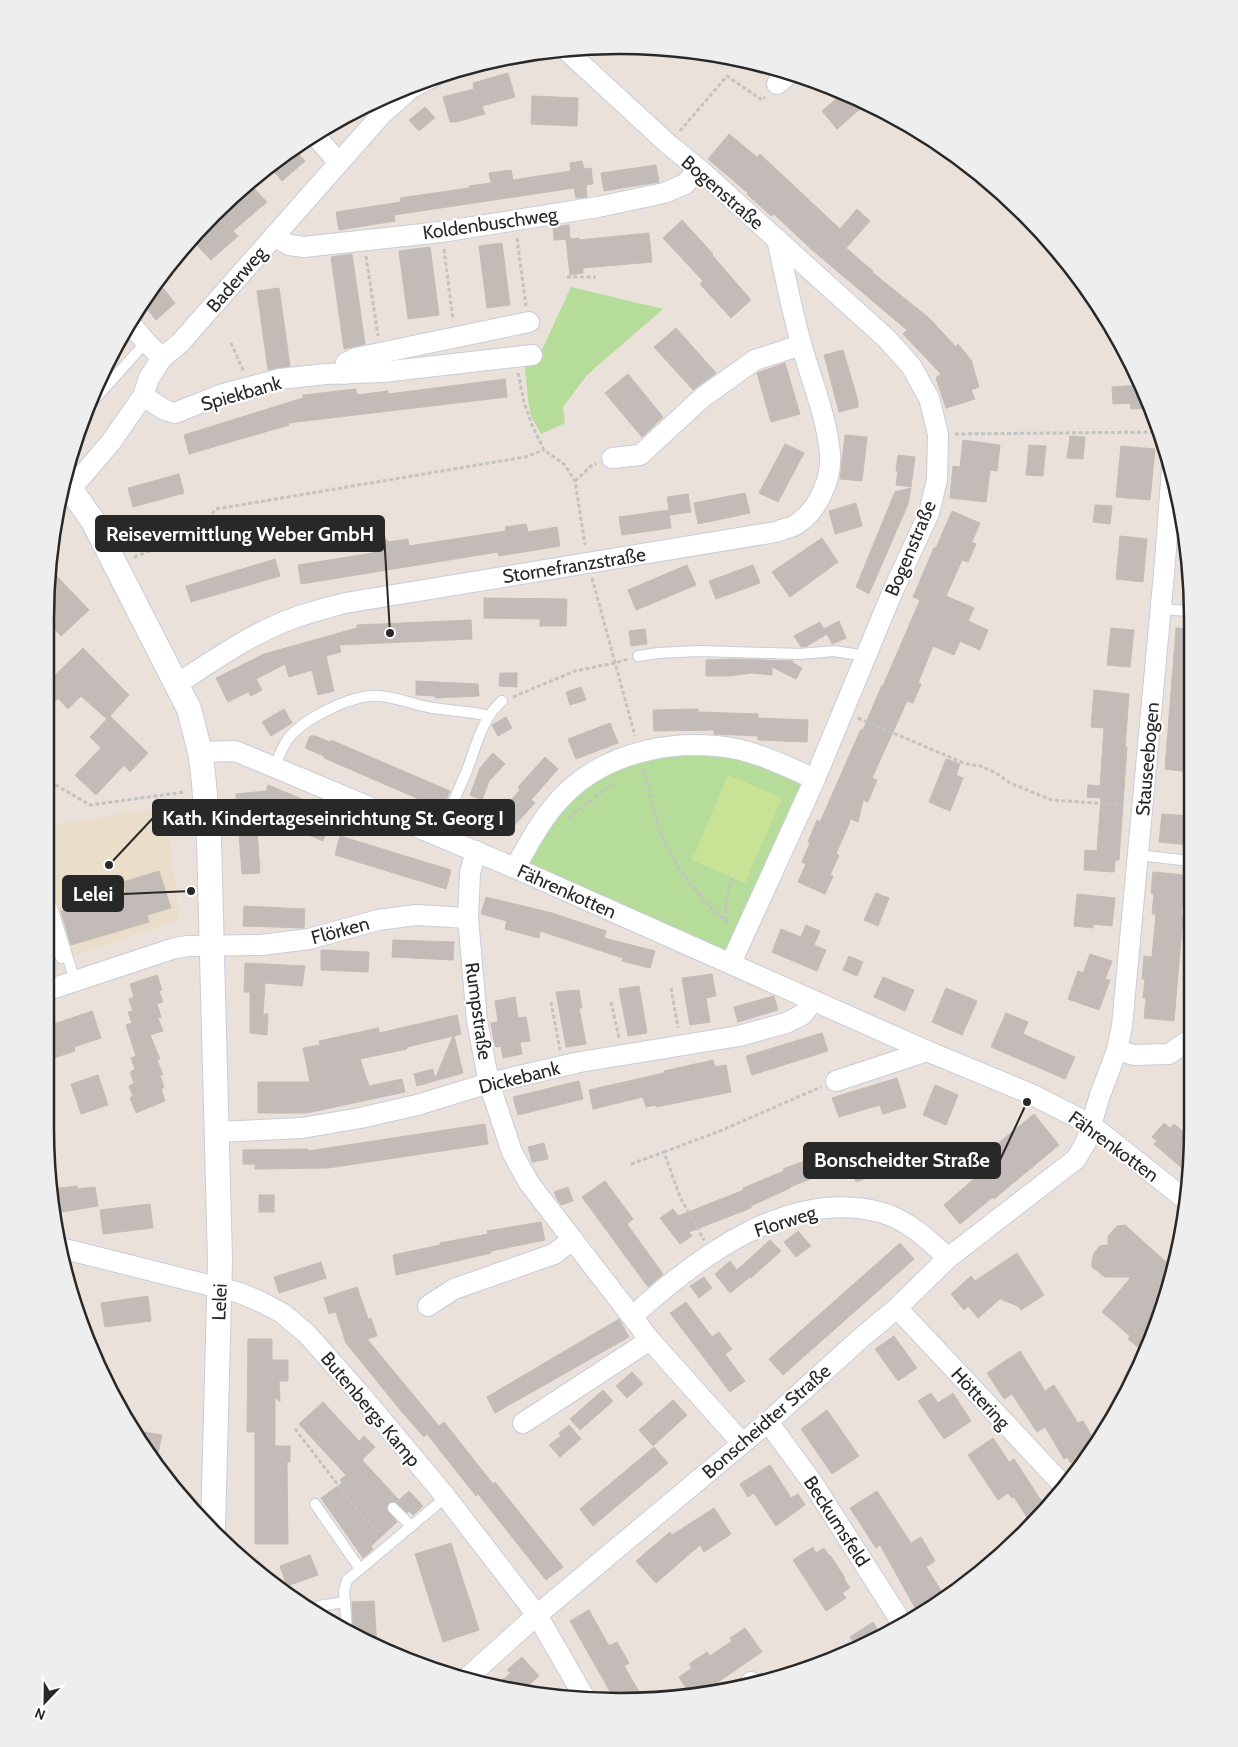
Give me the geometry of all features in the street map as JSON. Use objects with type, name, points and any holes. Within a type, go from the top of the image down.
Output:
[{"type":"street","name":"Bogenstraße","points":[[573,56],[668,144],[699,169],[887,339],[911,366],[929,398],[938,434],[936,480],[929,513],[892,593],[815,779],[731,964]]},
{"type":"street","name":"Baderweg","points":[[71,483],[111,442],[143,396],[150,378],[162,358],[180,342],[338,162],[382,114],[399,99]]},
{"type":"street","points":[[319,140],[338,162]]},
{"type":"street","name":"Koldenbuschweg","points":[[274,236],[289,245],[304,247],[441,232],[598,207],[664,194],[685,184],[699,169]]},
{"type":"street","name":"Stornefranzstraße","points":[[177,684],[256,635],[292,618],[345,603],[776,532],[796,524],[813,509],[822,494],[828,476],[831,456],[825,424],[801,345],[777,239]]},
{"type":"street","points":[[344,374],[346,363],[356,358],[456,337],[528,315]]},
{"type":"street","points":[[134,328],[162,358]]},
{"type":"street","points":[[612,458],[640,455],[703,397],[755,360],[801,345]]},
{"type":"street","name":"Spiekbank","points":[[143,396],[165,410],[175,413],[220,395],[280,379],[383,372],[532,355]]},
{"type":"street","name":"Lelei","points":[[68,495],[93,521],[177,684],[189,709],[200,752],[205,788],[212,946],[220,1261],[213,1522]]},
{"type":"street","name":"Stauseebogen","points":[[1117,1050],[1122,1026],[1170,495]]},
{"type":"street","points":[[515,868],[534,832],[565,793],[582,779],[606,765],[640,764],[655,748],[690,745],[736,749],[764,757],[815,779]]},
{"type":"street","name":"Fährenkotten","points":[[200,752],[235,751],[274,767],[476,851],[927,1051],[1032,1094],[1090,1124],[1180,1195]]},
{"type":"street","name":"Rumpstraße","points":[[476,851],[470,873],[468,918],[476,1021],[489,1083],[512,1152],[529,1183],[650,1340],[742,1443]]},
{"type":"street","name":"Flörken","points":[[54,988],[164,950],[188,946],[261,945],[309,939],[378,920],[416,916],[468,918]]},
{"type":"street","name":"Dickebank","points":[[216,1132],[302,1128],[360,1118],[417,1105],[489,1083],[563,1066],[739,1036],[786,1023],[802,1015],[813,1001]]},
{"type":"street","points":[[1117,1050],[1134,1055],[1169,1054],[1184,1044]]},
{"type":"street","name":"Bonscheidter Straße","points":[[472,1674],[537,1616],[768,1422],[897,1308],[948,1258],[1076,1159],[1086,1142],[1090,1124],[1117,1050]]},
{"type":"street","points":[[836,1081],[927,1051]]},
{"type":"street","name":"Florweg","points":[[633,1316],[711,1254],[735,1239],[777,1220],[816,1209],[847,1207],[884,1214],[903,1222],[926,1237],[948,1258]]},
{"type":"street","points":[[428,1306],[454,1289],[554,1254],[572,1240]]},
{"type":"street","name":"Butenbergs Kamp","points":[[68,1250],[240,1293],[282,1313],[307,1334],[446,1497],[537,1616],[581,1692]]},
{"type":"street","name":"Höttering","points":[[897,1308],[1060,1481]]},
{"type":"street","points":[[523,1423],[650,1340]]},
{"type":"street","name":"Beckumsfeld","points":[[768,1422],[812,1482],[899,1619]]},
{"type":"lane","points":[[102,391],[146,342]]},
{"type":"lane","points":[[1161,609],[1184,611]]},
{"type":"lane","points":[[638,656],[700,651],[800,654],[834,651],[866,656]]},
{"type":"lane","points":[[274,767],[288,740],[307,721],[323,712],[364,697],[378,696],[429,708],[475,712],[489,716]]},
{"type":"lane","points":[[438,835],[489,716],[493,709],[502,702]]},
{"type":"lane","points":[[1138,855],[1184,860]]},
{"type":"lane","points":[[54,914],[72,982]]},
{"type":"lane","points":[[54,938],[72,982]]},
{"type":"lane","points":[[346,1623],[344,1592],[347,1580],[446,1497]]},
{"type":"lane","points":[[315,1504],[360,1570]]},
{"type":"lane","points":[[393,1508],[411,1526]]},
{"type":"lane","points":[[319,1606],[344,1602]]},
{"type":"path","points":[[668,144],[727,76],[762,100],[784,79]]},
{"type":"path","points":[[516,232],[528,315]]},
{"type":"path","points":[[444,250],[456,337]]},
{"type":"path","points":[[366,256],[378,338]]},
{"type":"path","points":[[567,277],[596,277]]},
{"type":"path","points":[[231,343],[250,386]]},
{"type":"path","points":[[532,355],[518,370],[524,402],[544,450],[564,464],[575,481],[588,562],[640,764],[649,785],[654,812],[662,836],[678,866],[705,900],[743,936]]},
{"type":"path","points":[[938,434],[1152,432]]},
{"type":"path","points":[[114,564],[186,538],[202,527],[216,509],[525,457],[544,450]]},
{"type":"path","points":[[575,481],[591,466],[612,458]]},
{"type":"path","points":[[502,702],[575,671],[638,656]]},
{"type":"path","points":[[843,712],[966,764],[980,766],[996,772],[1010,783],[1052,800],[1142,806]]},
{"type":"path","points":[[564,823],[584,804],[617,781]]},
{"type":"path","points":[[54,785],[90,805],[205,788]]},
{"type":"path","points":[[725,921],[726,898],[733,877]]},
{"type":"path","points":[[671,988],[681,1046]]},
{"type":"path","points":[[551,1002],[563,1066]]},
{"type":"path","points":[[611,1002],[622,1055]]},
{"type":"path","points":[[631,1164],[730,1127],[836,1081]]},
{"type":"path","points":[[664,1152],[680,1197],[711,1254]]},
{"type":"path","points":[[295,1429],[362,1516],[390,1543]]},
{"type":"shaded area","points":[[167,807],[179,920],[65,959],[54,928],[54,825]]},
{"type":"green space","points":[[571,287],[663,309],[587,375],[563,407],[565,423],[541,434],[531,416],[525,366],[535,365]]},
{"type":"green space","points":[[736,749],[815,779],[731,963],[515,868],[538,827],[623,759]]},
{"type":"green space","points":[[728,775],[782,798],[745,883],[692,860]]},
{"type":"building","points":[[508,73],[515,97],[482,106],[485,114],[450,122],[443,97],[474,89],[473,83]]},
{"type":"building","points":[[532,96],[578,98],[577,126],[531,124]]},
{"type":"building","points":[[837,98],[861,108],[837,129],[822,111]]},
{"type":"building","points":[[425,107],[435,118],[419,131],[409,120]]},
{"type":"building","points":[[729,134],[757,157],[760,154],[840,229],[857,209],[870,221],[846,248],[872,272],[929,318],[956,347],[958,344],[971,360],[979,387],[971,390],[975,399],[946,408],[936,378],[941,374],[903,334],[907,330],[811,249],[774,214],[771,216],[748,193],[708,159]]},
{"type":"building","points":[[298,154],[305,161],[282,181],[274,172]]},
{"type":"building","points":[[582,161],[584,169],[591,168],[593,184],[586,185],[587,197],[576,198],[574,188],[394,215],[395,221],[339,230],[336,212],[401,202],[400,198],[491,183],[489,173],[511,170],[513,180],[571,171],[570,163]]},
{"type":"building","points":[[656,165],[659,182],[604,191],[601,173]]},
{"type":"building","points":[[254,188],[267,202],[233,231],[238,236],[211,260],[196,244],[219,219]]},
{"type":"building","points":[[682,220],[751,300],[731,318],[700,284],[703,281],[663,238]]},
{"type":"building","points":[[569,225],[570,239],[579,238],[579,240],[649,233],[652,262],[583,268],[583,273],[570,275],[566,240],[569,239],[554,240],[553,227]]},
{"type":"building","points":[[502,243],[510,305],[487,308],[479,246]]},
{"type":"building","points":[[430,247],[439,315],[408,319],[399,251]]},
{"type":"building","points":[[352,254],[365,344],[344,349],[331,257]]},
{"type":"building","points":[[162,287],[175,303],[156,320],[147,309]]},
{"type":"building","points":[[279,288],[290,366],[268,370],[257,291]]},
{"type":"building","points":[[676,328],[716,373],[693,390],[654,347]]},
{"type":"building","points":[[843,350],[858,401],[858,407],[839,412],[824,355]]},
{"type":"building","points":[[785,363],[800,414],[771,422],[757,373]]},
{"type":"building","points":[[628,374],[663,417],[642,437],[605,393]]},
{"type":"building","points":[[505,379],[507,397],[288,423],[289,425],[189,454],[184,435],[303,398],[303,395],[356,389],[357,395],[388,391],[388,394]]},
{"type":"building","points":[[1133,386],[1143,408],[1131,409],[1130,403],[1113,404],[1112,387]]},
{"type":"building","points":[[845,435],[867,437],[862,481],[840,479]]},
{"type":"building","points":[[1070,436],[1085,437],[1083,459],[1067,458]]},
{"type":"building","points":[[963,440],[1000,445],[997,471],[990,470],[986,502],[950,498],[953,466],[960,467]]},
{"type":"building","points":[[785,444],[804,453],[778,502],[759,493]]},
{"type":"building","points":[[1029,445],[1046,446],[1043,476],[1026,475]]},
{"type":"building","points":[[1121,446],[1155,449],[1150,500],[1116,497]]},
{"type":"building","points":[[898,455],[915,457],[911,487],[896,485]]},
{"type":"building","points":[[179,474],[184,493],[133,507],[128,488]]},
{"type":"building","points":[[911,488],[908,504],[869,594],[856,587],[895,492]]},
{"type":"building","points":[[745,493],[750,513],[698,524],[694,503]]},
{"type":"building","points":[[688,494],[691,512],[670,515],[667,497]]},
{"type":"building","points":[[856,503],[862,526],[835,534],[829,511]]},
{"type":"building","points":[[1095,505],[1112,506],[1110,524],[1093,522]]},
{"type":"building","points":[[669,510],[671,528],[622,535],[619,517]]},
{"type":"building","points":[[952,511],[980,523],[972,542],[976,544],[968,562],[962,560],[946,596],[974,608],[968,621],[988,630],[980,650],[960,641],[954,655],[933,646],[918,683],[921,684],[913,703],[907,701],[872,778],[877,780],[868,802],[863,800],[858,822],[851,819],[836,854],[839,855],[830,875],[833,876],[825,894],[798,882],[806,864],[802,862],[810,843],[808,842],[817,820],[820,822],[861,729],[863,730],[883,686],[920,600],[913,597]]},
{"type":"building","points":[[526,524],[528,532],[557,527],[560,546],[499,556],[498,552],[301,584],[298,565],[373,553],[372,542],[408,539],[409,546],[506,531],[505,527]]},
{"type":"building","points":[[1120,536],[1147,539],[1143,582],[1116,579]]},
{"type":"building","points":[[822,538],[838,562],[790,597],[772,572]]},
{"type":"building","points":[[275,559],[280,576],[191,602],[186,586]]},
{"type":"building","points":[[687,565],[696,585],[636,610],[628,590]]},
{"type":"building","points":[[753,565],[760,583],[716,599],[709,581]]},
{"type":"building","points":[[56,575],[89,610],[61,636],[54,628]]},
{"type":"building","points":[[484,598],[567,599],[566,626],[540,626],[540,619],[484,618]]},
{"type":"building","points":[[471,620],[472,639],[339,645],[341,652],[326,656],[334,691],[318,695],[312,670],[289,677],[285,664],[256,679],[262,690],[251,696],[248,692],[228,702],[216,678],[264,654],[357,628],[357,625]]},
{"type":"building","points":[[839,621],[846,638],[832,644],[827,634],[807,646],[801,647],[794,636],[820,622],[824,630]]},
{"type":"building","points":[[1111,628],[1134,630],[1130,667],[1107,665]]},
{"type":"building","points":[[1176,628],[1184,629],[1184,771],[1165,769]]},
{"type":"building","points":[[645,629],[647,644],[631,646],[629,631]]},
{"type":"building","points":[[83,648],[129,695],[110,716],[148,753],[130,772],[124,765],[96,795],[75,775],[101,748],[90,737],[107,719],[81,696],[68,709],[58,698],[54,702],[54,676]]},
{"type":"building","points":[[706,660],[793,661],[793,663],[802,668],[796,679],[772,667],[772,675],[752,673],[706,676]]},
{"type":"building","points":[[500,673],[517,673],[517,687],[499,686]]},
{"type":"building","points":[[416,681],[478,684],[479,696],[435,698],[435,696],[416,695]]},
{"type":"building","points":[[581,687],[586,700],[570,705],[566,692]]},
{"type":"building","points":[[1094,690],[1129,694],[1119,860],[1115,860],[1114,872],[1084,870],[1085,850],[1097,851],[1101,798],[1087,797],[1088,785],[1100,786],[1104,728],[1091,727]]},
{"type":"building","points":[[284,709],[292,723],[271,736],[262,722]]},
{"type":"building","points":[[698,709],[698,712],[758,714],[758,718],[808,720],[807,742],[758,740],[758,736],[714,734],[714,730],[654,731],[653,710]]},
{"type":"building","points":[[506,717],[512,728],[498,736],[492,725]]},
{"type":"building","points":[[610,723],[618,743],[576,759],[568,739]]},
{"type":"building","points":[[310,736],[330,742],[331,740],[450,791],[442,809],[305,748]]},
{"type":"building","points":[[493,753],[505,764],[489,781],[482,800],[470,795],[480,768]]},
{"type":"building","points":[[545,757],[558,769],[531,800],[535,803],[508,832],[503,832],[491,822],[520,790],[518,787]]},
{"type":"building","points":[[946,759],[960,764],[956,775],[963,778],[950,811],[929,802]]},
{"type":"building","points":[[268,785],[334,812],[323,841],[256,813],[260,873],[242,874],[236,794],[266,791]]},
{"type":"building","points":[[1162,814],[1184,816],[1184,844],[1159,842]]},
{"type":"building","points":[[340,836],[451,870],[446,889],[335,855]]},
{"type":"building","points":[[159,871],[171,908],[147,915],[149,922],[71,945],[61,911],[126,892],[123,882]]},
{"type":"building","points":[[1153,872],[1184,875],[1181,916],[1183,917],[1174,1021],[1144,1018],[1146,998],[1143,998],[1145,979],[1142,979],[1144,956],[1152,957],[1156,914],[1152,914],[1154,894],[1151,893]]},
{"type":"building","points":[[876,893],[889,898],[878,926],[864,920]]},
{"type":"building","points":[[1077,894],[1115,898],[1112,926],[1093,924],[1093,928],[1074,926]]},
{"type":"building","points":[[486,897],[552,913],[606,931],[604,938],[655,951],[650,968],[622,961],[623,958],[540,931],[539,938],[505,929],[507,921],[481,914]]},
{"type":"building","points":[[244,906],[305,909],[304,928],[243,926]]},
{"type":"building","points":[[806,925],[820,931],[814,945],[826,950],[817,971],[772,952],[781,929],[801,937]]},
{"type":"building","points":[[393,940],[454,942],[453,960],[392,957]]},
{"type":"building","points":[[321,950],[369,952],[368,972],[321,970]]},
{"type":"building","points":[[1090,954],[1112,961],[1105,979],[1110,980],[1099,1010],[1068,999],[1078,971],[1083,973]]},
{"type":"building","points":[[849,956],[863,962],[857,976],[843,970]]},
{"type":"building","points":[[245,963],[305,966],[302,986],[265,983],[263,1014],[268,1014],[267,1035],[250,1033],[250,992],[244,992]]},
{"type":"building","points":[[712,974],[716,996],[706,998],[710,1022],[690,1025],[682,978]]},
{"type":"building","points":[[157,975],[162,990],[159,991],[163,1002],[157,1004],[161,1017],[158,1018],[163,1031],[150,1035],[160,1059],[157,1060],[163,1075],[160,1075],[164,1087],[161,1089],[165,1101],[136,1113],[130,1098],[133,1096],[129,1086],[134,1083],[130,1072],[135,1069],[131,1058],[136,1056],[126,1025],[132,1023],[128,1012],[133,1011],[129,999],[134,997],[130,984]]},
{"type":"building","points":[[883,977],[914,990],[905,1011],[874,997]]},
{"type":"building","points":[[639,986],[647,1033],[628,1036],[619,989]]},
{"type":"building","points":[[946,988],[977,1001],[962,1035],[932,1022]]},
{"type":"building","points":[[579,990],[582,1008],[579,1008],[586,1044],[566,1047],[556,992]]},
{"type":"building","points":[[774,996],[778,1010],[738,1022],[734,1007]]},
{"type":"building","points":[[515,997],[518,1018],[526,1017],[530,1041],[520,1042],[522,1054],[503,1058],[501,1046],[496,1047],[494,1042],[491,1023],[498,1022],[495,1001]]},
{"type":"building","points":[[92,1011],[101,1038],[74,1047],[75,1051],[54,1058],[54,1024]]},
{"type":"building","points":[[1006,1013],[1028,1022],[1023,1034],[1075,1057],[1065,1079],[991,1047]]},
{"type":"building","points":[[457,1015],[461,1034],[454,1036],[463,1073],[417,1086],[414,1074],[433,1069],[435,1079],[453,1036],[407,1047],[407,1049],[360,1059],[369,1086],[402,1079],[405,1092],[307,1113],[258,1113],[258,1082],[310,1082],[303,1048],[320,1045],[319,1041],[378,1028],[379,1033]]},
{"type":"building","points":[[822,1033],[828,1051],[752,1075],[746,1056]]},
{"type":"building","points":[[713,1060],[715,1067],[726,1065],[731,1092],[656,1107],[656,1105],[646,1107],[643,1097],[593,1109],[589,1090]]},
{"type":"building","points":[[98,1075],[108,1105],[81,1114],[71,1084]]},
{"type":"building","points":[[897,1078],[906,1107],[883,1114],[880,1105],[839,1117],[832,1098]]},
{"type":"building","points":[[579,1081],[583,1099],[518,1115],[513,1097]]},
{"type":"building","points":[[935,1085],[958,1095],[946,1125],[923,1115]]},
{"type":"building","points":[[1034,1114],[1059,1145],[994,1199],[993,1197],[960,1224],[944,1205],[976,1177],[969,1167]]},
{"type":"building","points":[[1164,1123],[1170,1128],[1174,1124],[1184,1132],[1183,1169],[1154,1144],[1157,1141],[1152,1137]]},
{"type":"building","points":[[485,1124],[488,1144],[328,1168],[255,1169],[255,1164],[243,1164],[243,1150],[308,1149],[308,1151]]},
{"type":"building","points":[[544,1143],[548,1159],[532,1162],[528,1147]]},
{"type":"building","points":[[901,1146],[908,1163],[856,1182],[850,1165]]},
{"type":"building","points":[[824,1154],[830,1171],[790,1187],[751,1206],[751,1208],[689,1232],[692,1236],[680,1244],[660,1218],[673,1209],[678,1216],[744,1190],[743,1188],[784,1171],[783,1169]]},
{"type":"building","points":[[605,1181],[633,1219],[627,1224],[663,1274],[648,1287],[582,1197]]},
{"type":"building","points":[[77,1186],[77,1189],[95,1187],[98,1206],[61,1212],[58,1188]]},
{"type":"building","points":[[568,1187],[573,1201],[561,1205],[554,1192]]},
{"type":"building","points":[[259,1195],[274,1195],[274,1212],[259,1212]]},
{"type":"building","points":[[150,1204],[153,1228],[103,1234],[100,1210]]},
{"type":"building","points":[[541,1222],[545,1240],[491,1251],[491,1253],[396,1275],[393,1255],[440,1245],[440,1243],[488,1234],[487,1231]]},
{"type":"building","points":[[1125,1225],[1166,1262],[1168,1259],[1154,1310],[1139,1348],[1128,1339],[1130,1336],[1102,1312],[1131,1277],[1105,1277],[1092,1267],[1094,1253],[1100,1246],[1108,1245],[1108,1236],[1117,1226]]},
{"type":"building","points":[[798,1231],[811,1246],[796,1257],[784,1242]]},
{"type":"building","points":[[770,1240],[781,1251],[751,1278],[730,1293],[715,1274],[730,1261],[737,1270]]},
{"type":"building","points":[[900,1243],[914,1259],[783,1375],[769,1359]]},
{"type":"building","points":[[1017,1253],[1044,1295],[1021,1310],[1018,1306],[1000,1299],[978,1318],[968,1306],[964,1310],[951,1294],[971,1276],[975,1281]]},
{"type":"building","points":[[321,1262],[326,1278],[279,1293],[274,1277]]},
{"type":"building","points":[[704,1277],[712,1288],[699,1298],[690,1286]]},
{"type":"building","points":[[357,1287],[368,1319],[371,1318],[377,1336],[367,1339],[439,1426],[444,1422],[563,1567],[546,1580],[478,1494],[476,1496],[427,1434],[424,1437],[402,1412],[346,1343],[336,1312],[329,1314],[324,1298]]},
{"type":"building","points":[[148,1296],[151,1321],[105,1327],[101,1303]]},
{"type":"building","points":[[686,1302],[712,1337],[719,1332],[732,1349],[725,1354],[745,1381],[730,1392],[670,1313]]},
{"type":"building","points":[[619,1319],[629,1337],[495,1413],[487,1397]]},
{"type":"building","points":[[894,1336],[917,1368],[898,1381],[875,1349]]},
{"type":"building","points":[[248,1339],[272,1339],[272,1360],[288,1360],[288,1381],[279,1381],[280,1402],[275,1397],[275,1446],[290,1446],[290,1462],[287,1462],[288,1544],[255,1544],[255,1432],[247,1432]]},
{"type":"building","points":[[1020,1351],[1045,1391],[1054,1385],[1078,1423],[1083,1421],[1092,1437],[1076,1460],[1071,1463],[1067,1457],[1064,1459],[1045,1427],[1037,1432],[1012,1394],[1004,1399],[987,1373]]},
{"type":"building","points":[[632,1372],[643,1384],[627,1398],[616,1386]]},
{"type":"building","points":[[603,1390],[613,1401],[580,1430],[570,1419]]},
{"type":"building","points":[[931,1393],[938,1403],[953,1393],[971,1421],[944,1439],[918,1401]]},
{"type":"building","points":[[673,1400],[687,1415],[653,1446],[639,1430]]},
{"type":"building","points":[[323,1402],[359,1441],[364,1436],[375,1447],[362,1460],[399,1500],[409,1491],[423,1506],[413,1515],[409,1511],[407,1513],[395,1502],[389,1503],[387,1510],[397,1522],[371,1546],[373,1549],[363,1558],[321,1498],[342,1483],[340,1480],[346,1475],[299,1424]]},
{"type":"building","points":[[827,1410],[859,1456],[832,1474],[801,1429]]},
{"type":"building","points":[[569,1425],[581,1439],[560,1457],[549,1445],[561,1436],[559,1433]]},
{"type":"building","points":[[142,1432],[162,1435],[158,1454]]},
{"type":"building","points":[[993,1438],[1009,1462],[1014,1459],[1042,1503],[1028,1519],[1014,1497],[1012,1498],[1008,1493],[998,1500],[968,1455]]},
{"type":"building","points":[[654,1447],[668,1463],[593,1526],[580,1509]]},
{"type":"building","points":[[770,1465],[791,1498],[798,1494],[805,1505],[776,1526],[754,1493],[748,1497],[740,1484]]},
{"type":"building","points":[[877,1491],[911,1543],[921,1537],[935,1561],[926,1567],[942,1592],[916,1609],[880,1545],[876,1548],[850,1508]]},
{"type":"building","points":[[714,1508],[731,1534],[704,1552],[700,1545],[656,1583],[636,1561],[670,1532],[672,1535]]},
{"type":"building","points":[[451,1543],[479,1630],[443,1642],[415,1554]]},
{"type":"building","points":[[813,1547],[816,1553],[824,1548],[850,1588],[842,1593],[846,1598],[826,1611],[793,1560]]},
{"type":"building","points":[[310,1555],[318,1575],[288,1586],[280,1566]]},
{"type":"building","points":[[374,1601],[376,1638],[353,1627],[352,1602]]},
{"type":"building","points":[[589,1610],[609,1646],[617,1642],[629,1663],[624,1666],[640,1692],[611,1693],[570,1621]]},
{"type":"building","points":[[873,1622],[878,1630],[853,1642],[850,1637]]},
{"type":"building","points":[[745,1628],[762,1652],[714,1684],[687,1689],[679,1677],[692,1668],[689,1664],[707,1652],[710,1656],[732,1641],[730,1638]]},
{"type":"building","points":[[522,1657],[539,1676],[529,1685],[502,1680],[511,1673],[507,1670]]},
{"type":"place","name":"Reisevermittlung Weber GmbH","points":[[390,633]]},
{"type":"place","name":"Kath. Kindertageseinrichtung St. Georg I","points":[[109,865]]},
{"type":"place","name":"Lelei","points":[[191,891]]},
{"type":"place","name":"Bonscheidter Straße","points":[[1027,1102]]}]
